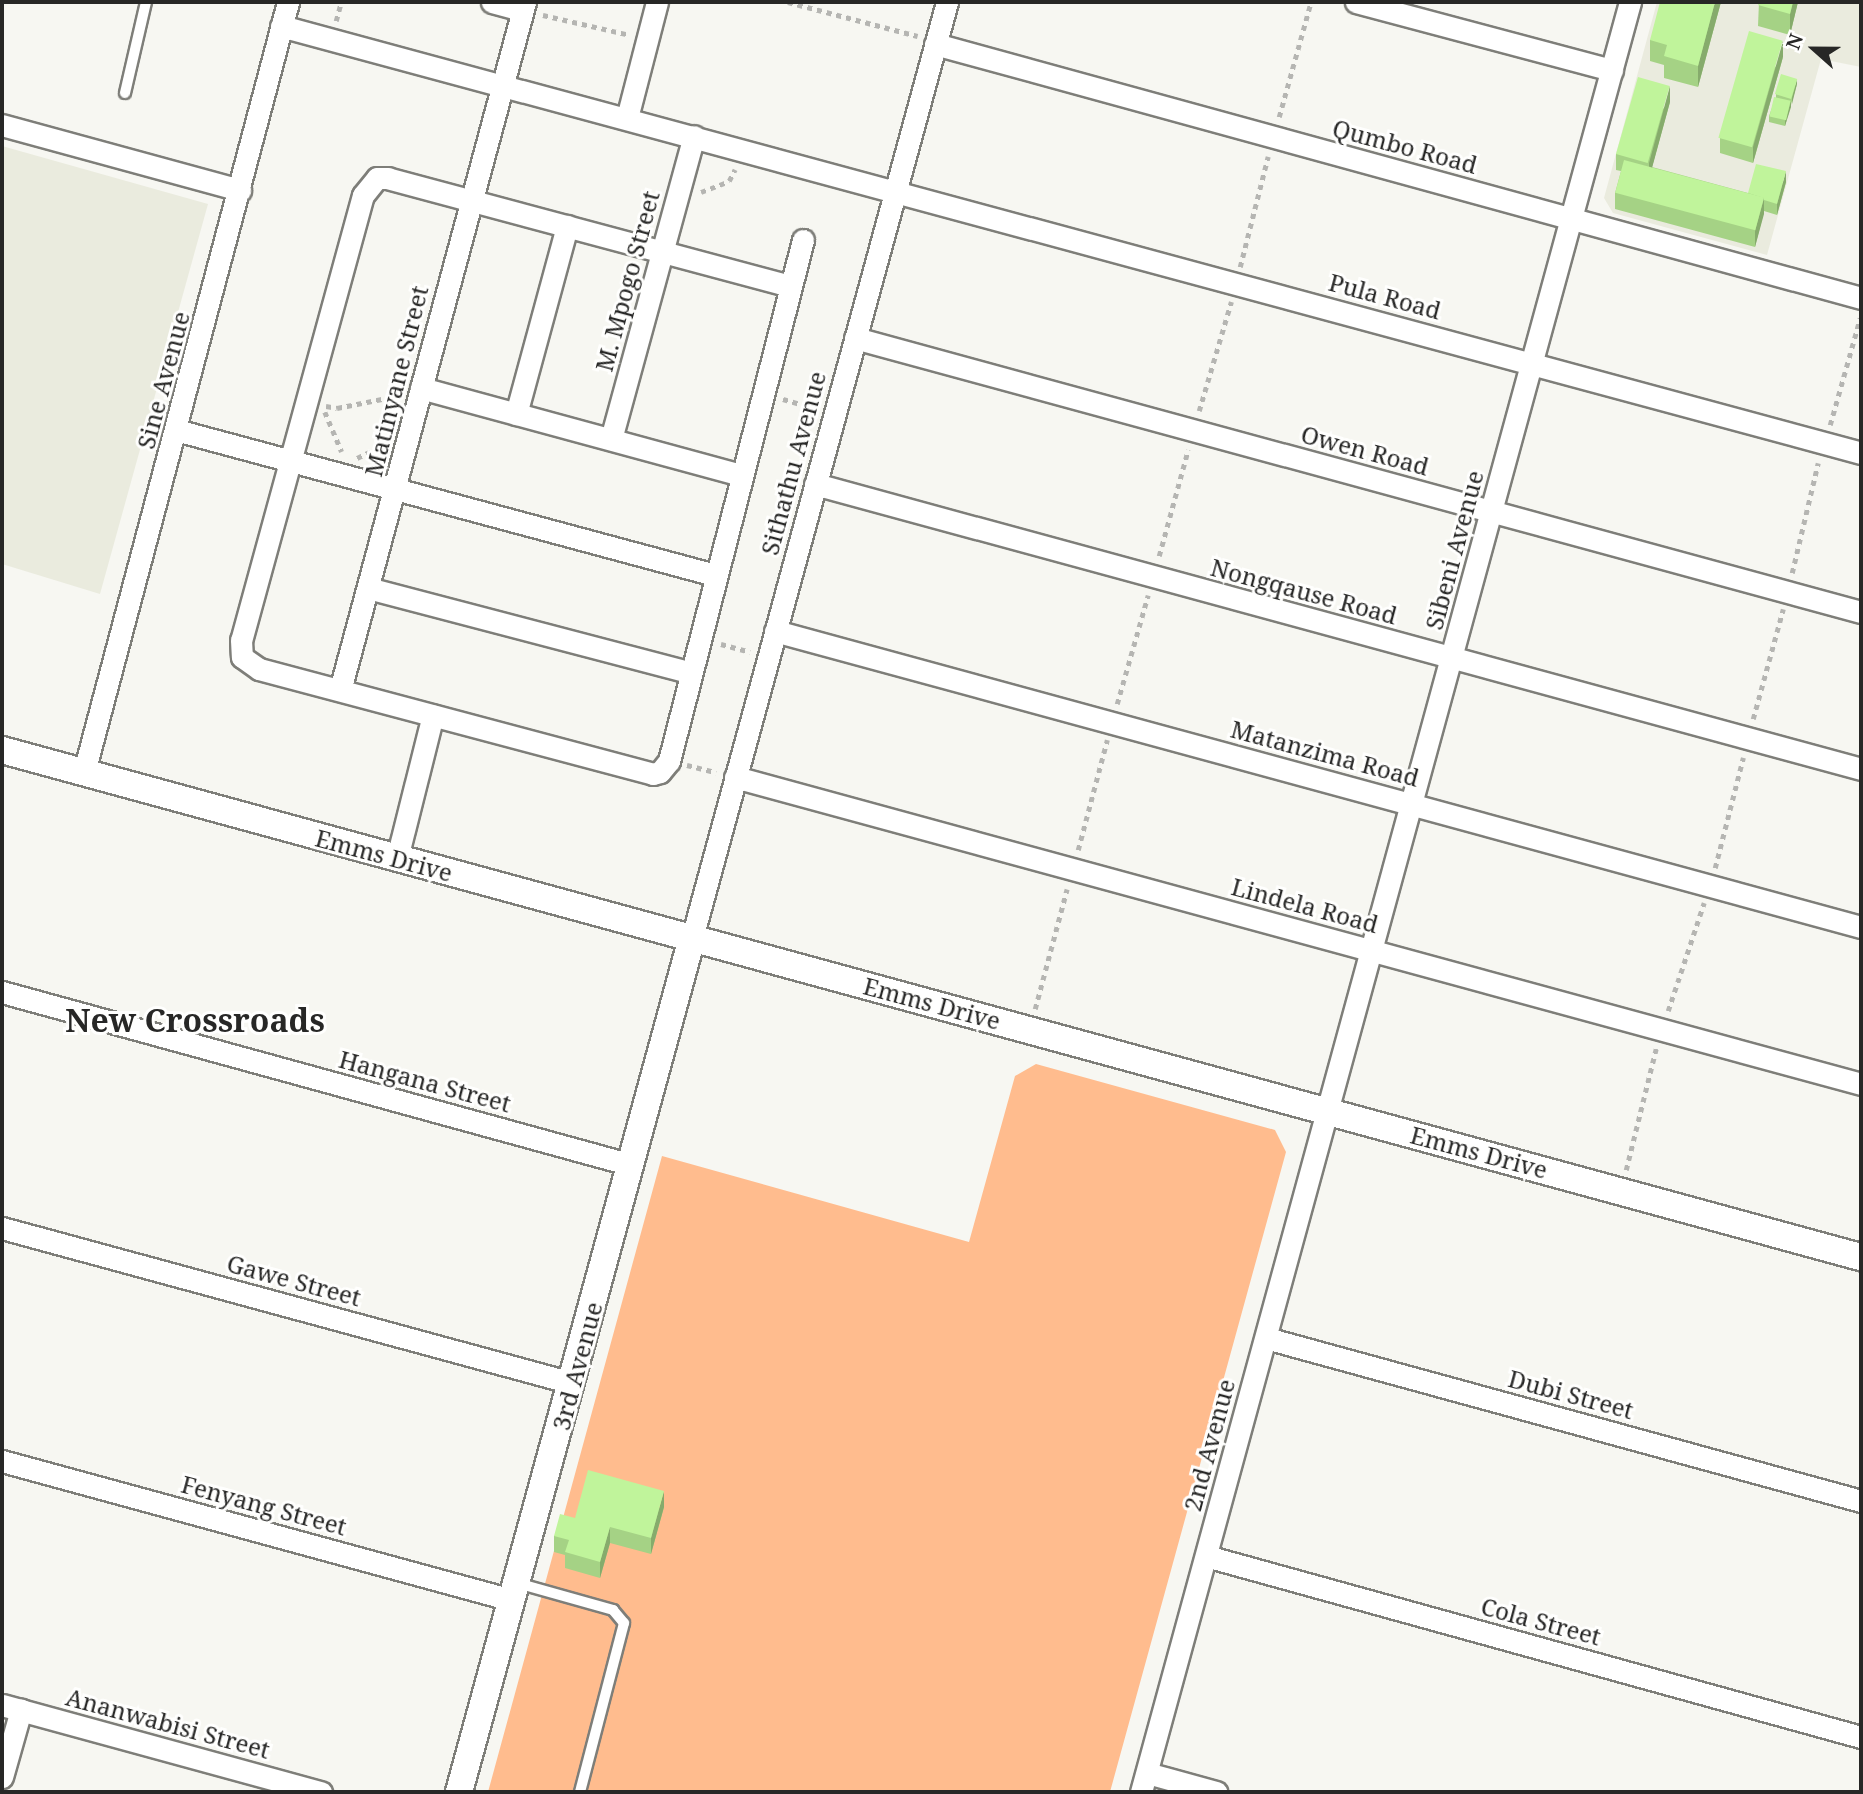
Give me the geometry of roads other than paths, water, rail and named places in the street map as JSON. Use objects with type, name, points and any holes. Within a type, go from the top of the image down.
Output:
[{"type":"street","name":"Sine Avenue","points":[[84,772],[288,2]]},
{"type":"street","points":[[492,2],[523,6]]},
{"type":"street","points":[[627,118],[657,2]]},
{"type":"street","name":"Sithathu Avenue","points":[[692,939],[947,2]]},
{"type":"street","points":[[1356,2],[1612,70]]},
{"type":"street","name":"Sibeni Avenue","points":[[1329,1112],[1630,2]]},
{"type":"street","name":"Matinyane Street","points":[[341,690],[396,488],[469,199],[523,6]]},
{"type":"street","name":"Pula Road","points":[[281,26],[745,149],[1861,453]]},
{"type":"street","name":"Qumbo Road","points":[[935,44],[1861,298]]},
{"type":"street","points":[[2,125],[240,190]]},
{"type":"street","name":"M. Mpogo Street","points":[[611,439],[694,136]]},
{"type":"street","points":[[790,286],[388,178],[370,185],[314,403],[291,460],[241,640],[242,657],[259,668],[653,774],[669,761],[803,240]]},
{"type":"street","points":[[516,414],[566,226]]},
{"type":"street","name":"Owen Road","points":[[855,338],[1861,612]]},
{"type":"street","points":[[421,388],[741,475]]},
{"type":"street","points":[[176,430],[715,575]]},
{"type":"street","name":"Nongqause Road","points":[[815,484],[1861,769]]},
{"type":"street","points":[[368,588],[691,673]]},
{"type":"street","name":"Matanzima Road","points":[[775,631],[1861,927]]},
{"type":"street","points":[[397,858],[433,715]]},
{"type":"street","name":"Emms Drive","points":[[2,750],[1861,1257]]},
{"type":"street","name":"Lindela Road","points":[[734,777],[1861,1084]]},
{"type":"street","name":"3rd Avenue","points":[[459,1792],[692,939]]},
{"type":"street","name":"Hangana Street","points":[[2,992],[632,1165]]},
{"type":"street","name":"2nd Avenue","points":[[1144,1783],[1329,1112]]},
{"type":"street","name":"Gawe Street","points":[[2,1228],[572,1383]]},
{"type":"street","name":"Dubi Street","points":[[1266,1338],[1861,1501]]},
{"type":"street","name":"Fenyang Street","points":[[2,1461],[514,1591]]},
{"type":"street","name":"Cola Street","points":[[1206,1556],[1861,1737]]},
{"type":"street","points":[[2,1777],[11,1708]]},
{"type":"street","name":"Ananwabisi Street","points":[[11,1708],[321,1792]]},
{"type":"street","points":[[1144,1783],[1216,1792]]},
{"type":"lane","points":[[125,93],[146,2]]},
{"type":"lane","points":[[514,1591],[613,1610],[624,1622],[580,1792]]},
{"type":"district","name":"New Crossroads","points":[[195,1020]]}]
